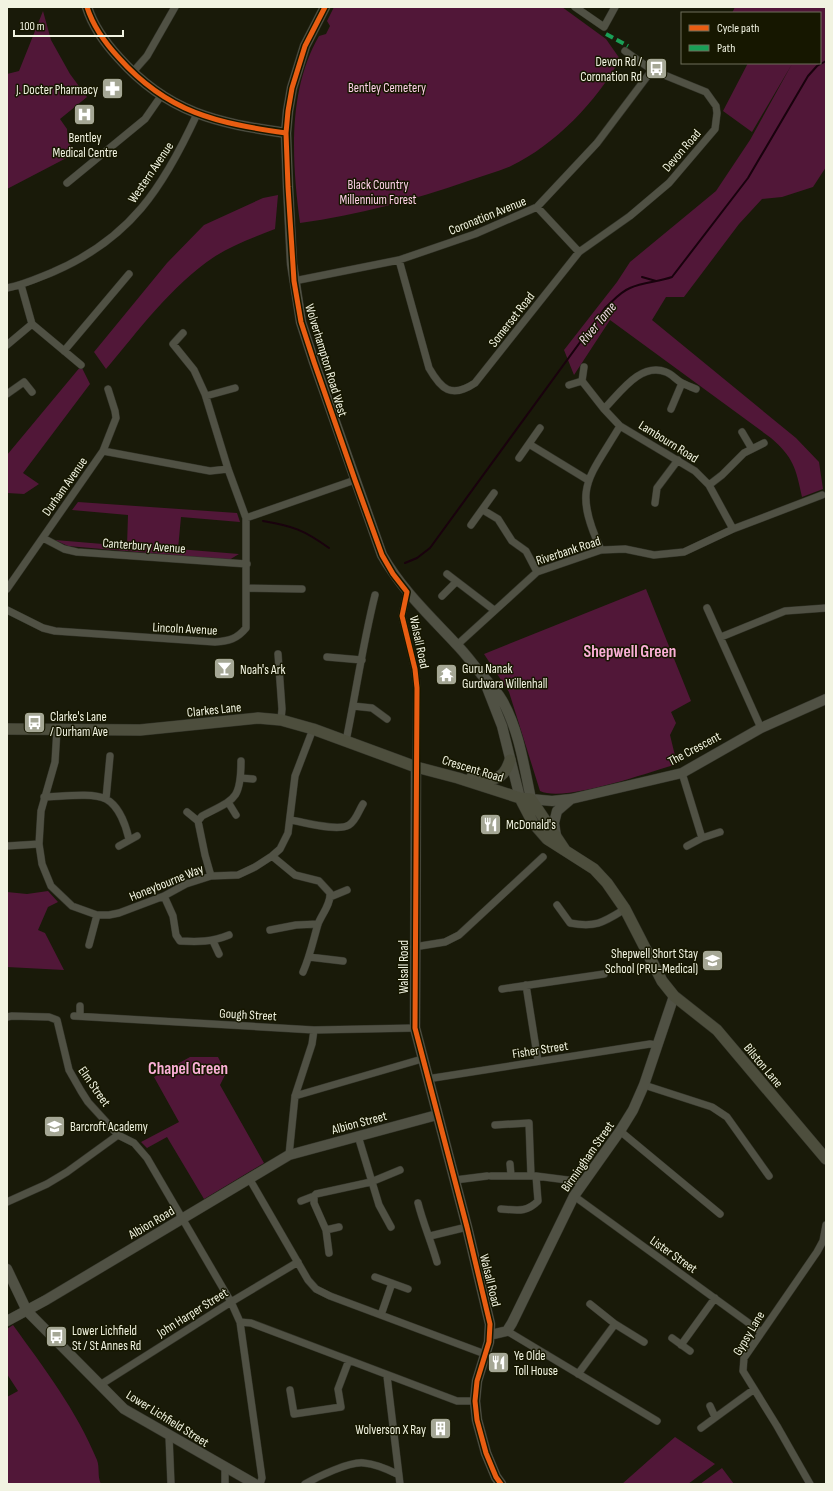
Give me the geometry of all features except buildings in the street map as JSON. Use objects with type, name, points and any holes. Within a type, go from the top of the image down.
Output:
[{"type":"main road","name":"Clarkes Lane","points":[[7,728],[140,730],[258,718],[281,720],[312,729],[416,767]]},
{"type":"main road","points":[[458,778],[493,779],[500,777],[507,769],[510,760]]},
{"type":"main road","name":"Crescent Road","points":[[416,767],[458,778],[525,799]]},
{"type":"main road","points":[[525,799],[565,850]]},
{"type":"main road","points":[[525,799],[527,813],[540,832],[556,846],[565,850],[594,869],[618,896],[655,970],[674,996]]},
{"type":"main road","name":"Bilston Lane","points":[[674,996],[717,1030],[826,1159]]},
{"type":"street","points":[[87,7],[107,45],[132,73],[161,96],[197,114],[234,126],[286,133]]},
{"type":"street","points":[[132,73],[147,56],[175,7]]},
{"type":"street","name":"Wolverhampton Road West","points":[[326,7],[305,46],[297,69],[288,111],[286,133],[290,236],[294,281],[302,322],[314,362],[382,555],[393,574],[407,592],[457,645],[482,676],[494,687],[507,709],[516,736],[525,799]]},
{"type":"street","points":[[575,7],[604,27],[615,7]]},
{"type":"street","name":"Devon Road","points":[[579,252],[630,216],[669,182],[715,129],[717,113],[716,106],[706,92],[652,70],[625,51]]},
{"type":"street","name":"Coronation Avenue","points":[[294,281],[399,260],[476,234],[537,208],[597,143],[652,70]]},
{"type":"street","points":[[67,183],[145,119],[161,96]]},
{"type":"street","name":"Western Avenue","points":[[7,288],[21,285],[66,266],[95,251],[115,235],[148,200],[176,160],[197,114]]},
{"type":"street","points":[[537,208],[579,252]]},
{"type":"street","name":"Somerset Road","points":[[399,260],[429,368],[438,384],[445,389],[455,391],[468,388],[475,383],[579,252]]},
{"type":"street","points":[[64,351],[129,274]]},
{"type":"street","points":[[21,285],[32,324],[81,365]]},
{"type":"street","points":[[7,344],[32,324]]},
{"type":"street","name":"Lincoln Avenue","points":[[7,610],[43,628],[56,631],[215,642],[227,641],[239,637],[246,628],[246,518],[228,469],[206,396],[194,370],[173,344],[183,333]]},
{"type":"street","points":[[569,385],[582,381],[584,367]]},
{"type":"street","points":[[604,409],[635,377],[654,369],[667,372],[682,383],[696,389]]},
{"type":"street","name":"Lambourn Road","points":[[582,381],[604,409],[620,426],[695,471],[709,485],[734,529]]},
{"type":"street","points":[[7,394],[24,382],[32,392]]},
{"type":"street","points":[[671,409],[682,383]]},
{"type":"street","points":[[206,396],[235,388]]},
{"type":"street","name":"Durham Avenue","points":[[7,589],[104,451],[116,418],[108,389]]},
{"type":"street","points":[[601,550],[586,510],[585,501],[588,480],[620,426]]},
{"type":"street","points":[[519,458],[540,428]]},
{"type":"street","points":[[742,432],[752,449]]},
{"type":"street","points":[[709,485],[722,475],[740,456],[764,443]]},
{"type":"street","points":[[530,444],[588,480]]},
{"type":"street","points":[[104,451],[210,471],[228,469]]},
{"type":"street","points":[[655,503],[657,488],[678,460]]},
{"type":"street","points":[[246,518],[355,480]]},
{"type":"street","points":[[471,525],[494,493]]},
{"type":"street","name":"Riverbank Road","points":[[457,645],[494,610],[538,572],[601,550],[625,549],[654,555],[668,555],[684,552],[734,529],[822,495]]},
{"type":"street","points":[[483,510],[498,519],[512,541],[526,551],[538,572]]},
{"type":"street","name":"Canterbury Avenue","points":[[43,538],[64,549],[77,552],[247,564]]},
{"type":"street","points":[[447,574],[456,582],[483,600],[494,610]]},
{"type":"street","points":[[442,596],[456,582]]},
{"type":"street","points":[[247,588],[302,589]]},
{"type":"street","name":"Walsall Road","points":[[407,592],[402,616],[415,669],[417,688],[414,947],[415,1028],[427,1079],[467,1227],[490,1324],[490,1335],[477,1381],[475,1401],[477,1420],[486,1453],[500,1484]]},
{"type":"street","points":[[346,741],[362,660],[364,637],[375,595]]},
{"type":"street","points":[[707,608],[761,728]]},
{"type":"street","points":[[721,637],[786,611],[826,608]]},
{"type":"street","points":[[278,654],[282,709],[281,720]]},
{"type":"street","points":[[327,657],[362,660]]},
{"type":"street","name":"Wolverhampton Road West","points":[[482,676],[502,726],[510,760],[525,799]]},
{"type":"street","name":"The Crescent","points":[[525,799],[552,801],[571,799],[682,773],[761,728],[826,699]]},
{"type":"street","points":[[353,706],[372,708],[387,719]]},
{"type":"street","name":"Honeybourne Way","points":[[57,729],[55,762],[41,811],[39,844],[42,864],[51,886],[72,906],[97,915],[119,913],[164,896],[186,884],[211,876],[238,875],[255,868],[272,856],[280,849],[285,840],[290,820],[295,776],[312,729]]},
{"type":"street","points":[[106,799],[110,756]]},
{"type":"street","points":[[198,821],[202,816],[234,798],[238,791],[241,778],[241,761]]},
{"type":"street","points":[[682,773],[702,838]]},
{"type":"street","points":[[241,778],[253,779]]},
{"type":"street","points":[[44,797],[87,796],[106,799],[117,810],[126,826],[129,839]]},
{"type":"street","points":[[557,838],[554,816],[560,807],[571,799]]},
{"type":"street","points":[[228,802],[236,815]]},
{"type":"street","points":[[290,820],[334,828],[345,826],[353,822],[363,804]]},
{"type":"street","points":[[187,812],[198,821],[211,876]]},
{"type":"street","points":[[687,846],[702,838],[720,832]]},
{"type":"street","points":[[119,846],[129,839],[137,836]]},
{"type":"street","points":[[7,846],[39,844]]},
{"type":"street","points":[[272,856],[295,875],[319,881],[326,888],[330,897]]},
{"type":"street","points":[[414,947],[445,942],[460,935],[543,857]]},
{"type":"street","points":[[303,972],[309,957],[318,924],[330,897],[347,890]]},
{"type":"street","points":[[164,896],[173,916],[176,936],[180,941],[213,941],[229,935]]},
{"type":"street","points":[[557,905],[570,923],[586,926],[605,922],[625,909]]},
{"type":"street","points":[[89,945],[97,915]]},
{"type":"street","points":[[270,930],[296,925],[318,924]]},
{"type":"street","points":[[213,941],[219,954]]},
{"type":"street","points":[[309,957],[343,961]]},
{"type":"street","points":[[502,988],[604,974]]},
{"type":"street","points":[[526,985],[538,1061]]},
{"type":"street","name":"Birmingham Street","points":[[507,1331],[520,1309],[574,1196],[633,1110],[644,1085],[674,996]]},
{"type":"street","name":"Gough Street","points":[[80,1006],[77,1016],[314,1030],[415,1028]]},
{"type":"street","name":"Elm Street","points":[[7,1017],[49,1017],[59,1022],[69,1070],[88,1102],[118,1135],[134,1143],[142,1151],[231,1302],[240,1322],[262,1478],[260,1484]]},
{"type":"street","points":[[289,1155],[295,1096],[312,1044],[314,1030]]},
{"type":"street","name":"Fisher Street","points":[[427,1079],[650,1044],[657,1045]]},
{"type":"street","points":[[295,1096],[422,1059]]},
{"type":"street","points":[[644,1085],[712,1107],[726,1118],[770,1176]]},
{"type":"street","name":"Albion Street","points":[[289,1155],[437,1115]]},
{"type":"street","points":[[495,1125],[529,1124],[538,1201],[531,1208],[522,1210],[501,1209]]},
{"type":"street","points":[[620,1131],[720,1214]]},
{"type":"street","points":[[7,1202],[47,1184],[67,1172],[118,1135]]},
{"type":"street","points":[[358,1136],[371,1182],[379,1204],[391,1227]]},
{"type":"street","name":"Albion Road","points":[[7,1321],[289,1155]]},
{"type":"street","points":[[510,1164],[511,1175]]},
{"type":"street","points":[[301,1201],[316,1194],[371,1182],[400,1170]]},
{"type":"street","points":[[455,1180],[511,1175],[534,1176],[583,1182]]},
{"type":"street","points":[[249,1178],[308,1280],[316,1289],[485,1354]]},
{"type":"street","points":[[314,1196],[314,1203],[326,1230],[329,1253]]},
{"type":"street","name":"Lister Street","points":[[574,1196],[761,1332]]},
{"type":"street","points":[[418,1203],[424,1225],[430,1236],[437,1262]]},
{"type":"street","name":"Gypsy Lane","points":[[810,1484],[743,1372],[744,1358],[817,1252],[823,1241],[826,1225]]},
{"type":"street","points":[[326,1230],[339,1227]]},
{"type":"street","points":[[430,1236],[467,1227]]},
{"type":"street","name":"John Harper Street","points":[[100,1385],[231,1302],[298,1262]]},
{"type":"street","name":"Lower Lichfield Street","points":[[7,1269],[28,1310],[124,1409],[255,1484]]},
{"type":"street","points":[[375,1277],[408,1289]]},
{"type":"street","points":[[381,1315],[392,1283]]},
{"type":"street","points":[[681,1345],[715,1298]]},
{"type":"street","points":[[590,1304],[615,1324],[644,1342]]},
{"type":"street","points":[[240,1322],[251,1323],[387,1376],[457,1401],[475,1401]]},
{"type":"street","points":[[578,1374],[615,1324]]},
{"type":"street","points":[[490,1335],[507,1331],[657,1421]]},
{"type":"street","points":[[672,1338],[690,1351]]},
{"type":"street","points":[[290,1390],[294,1414],[341,1407],[338,1390],[349,1360]]},
{"type":"street","points":[[387,1376],[397,1474],[400,1484]]},
{"type":"street","points":[[701,1428],[753,1390]]},
{"type":"street","points":[[710,1406],[715,1417]]},
{"type":"street","points":[[169,1436],[171,1484]]},
{"type":"street","points":[[305,1484],[314,1478],[362,1462],[380,1466],[397,1474]]},
{"type":"street","points":[[225,1468],[225,1484]]},
{"type":"green space","name":"Bentley Cemetery","points":[[334,7],[562,7],[606,39],[620,59],[611,75],[587,106],[559,134],[527,157],[511,166],[406,201],[343,216],[300,223],[294,152],[294,127],[297,103],[301,80],[309,57],[319,36],[326,34],[330,26],[327,21]]},
{"type":"green space","points":[[735,7],[826,7],[826,167],[813,187],[782,197],[762,199],[739,224],[684,297],[666,297],[652,320],[796,438],[819,462],[823,489],[802,497],[798,478],[789,457],[771,438],[610,320],[574,375],[564,350],[617,282],[630,262],[716,191],[750,140],[792,64],[821,64],[821,12],[732,12]]},
{"type":"green space","points":[[43,11],[51,40],[70,74],[87,97],[60,119],[67,129],[68,142],[76,153],[7,189],[7,74],[19,71]]},
{"type":"green space","points":[[747,64],[792,64],[752,132],[723,111]]},
{"type":"green space","points":[[278,195],[275,229],[228,249],[198,269],[156,309],[106,369],[94,352],[167,263],[204,225],[263,198]]},
{"type":"green space","points":[[81,366],[90,384],[23,473],[39,484],[24,494],[7,493],[7,455]]},
{"type":"green space","points":[[78,502],[237,513],[240,522],[181,517],[178,549],[239,554],[229,560],[68,546],[55,540],[127,546],[128,515],[72,510]]},
{"type":"green space","points":[[646,589],[691,701],[671,712],[676,723],[670,735],[677,764],[587,790],[552,794],[540,791],[509,692],[484,654]]},
{"type":"green space","points":[[48,891],[58,902],[48,907],[38,930],[45,933],[64,970],[7,967],[7,892],[27,894]]},
{"type":"green space","points":[[190,1057],[218,1057],[226,1073],[220,1085],[264,1163],[204,1199],[167,1137],[147,1148],[141,1142],[179,1122],[154,1077]]},
{"type":"green space","points":[[13,1325],[59,1390],[80,1424],[97,1460],[101,1484],[7,1484],[7,1397],[18,1391],[7,1374],[7,1329]]},
{"type":"green space","points":[[675,1437],[715,1464],[688,1484],[622,1484]]},
{"type":"green space","points":[[722,1468],[734,1484],[700,1484]]},
{"type":"waterway","name":"River Tame","points":[[821,64],[826,61]]},
{"type":"waterway","name":"River Tame","points":[[405,563],[417,558],[430,548],[605,308],[620,294],[630,288],[640,284],[672,277],[748,178],[808,76],[821,64]]},
{"type":"waterway","points":[[642,277],[656,281]]},
{"type":"waterway","name":"River Tame","points":[[263,521],[298,530],[329,548]]},
{"type":"marked path","points":[[606,34],[628,46]]},
{"type":"cycle path","points":[[87,7],[96,28],[109,47],[137,77],[156,92],[175,103],[216,119],[238,125],[286,133]]},
{"type":"cycle path","points":[[325,7],[305,46],[292,88],[288,111],[286,133],[294,281],[301,322],[382,555],[393,574],[407,592],[402,616],[415,669],[417,688],[415,1028],[467,1227],[490,1324],[489,1342],[477,1381],[475,1401],[477,1420],[486,1453],[496,1477],[501,1484]]},
{"type":"place","name":"Devon Rd / Coronation Rd","points":[[657,68]]},
{"type":"place","name":"J. Docter Pharmacy","points":[[113,89]]},
{"type":"place","name":"Bentley Medical Centre","points":[[85,115]]},
{"type":"place","name":"Noah's Ark","points":[[225,669]]},
{"type":"place","name":"Guru Nanak Gurdwara Willenhall","points":[[447,675]]},
{"type":"place","name":"Clarke's Lane / Durham Ave","points":[[35,723]]},
{"type":"place","name":"McDonald's","points":[[491,824]]},
{"type":"place","name":"Shepwell Short Stay School (PRU-Medical)","points":[[713,960]]},
{"type":"place","name":"Barcroft Academy","points":[[54,1126]]},
{"type":"place","name":"Lower Lichfield St / St Annes Rd","points":[[56,1337]]},
{"type":"place","name":"Ye Olde Toll House","points":[[498,1362]]},
{"type":"place","name":"Wolverson X Ray","points":[[441,1429]]},
{"type":"district","name":"Shepwell Green","points":[[630,651]]},
{"type":"district","name":"Chapel Green","points":[[188,1068]]},
{"type":"park label","name":"Black Country Millennium Forest","points":[[378,192]]}]
